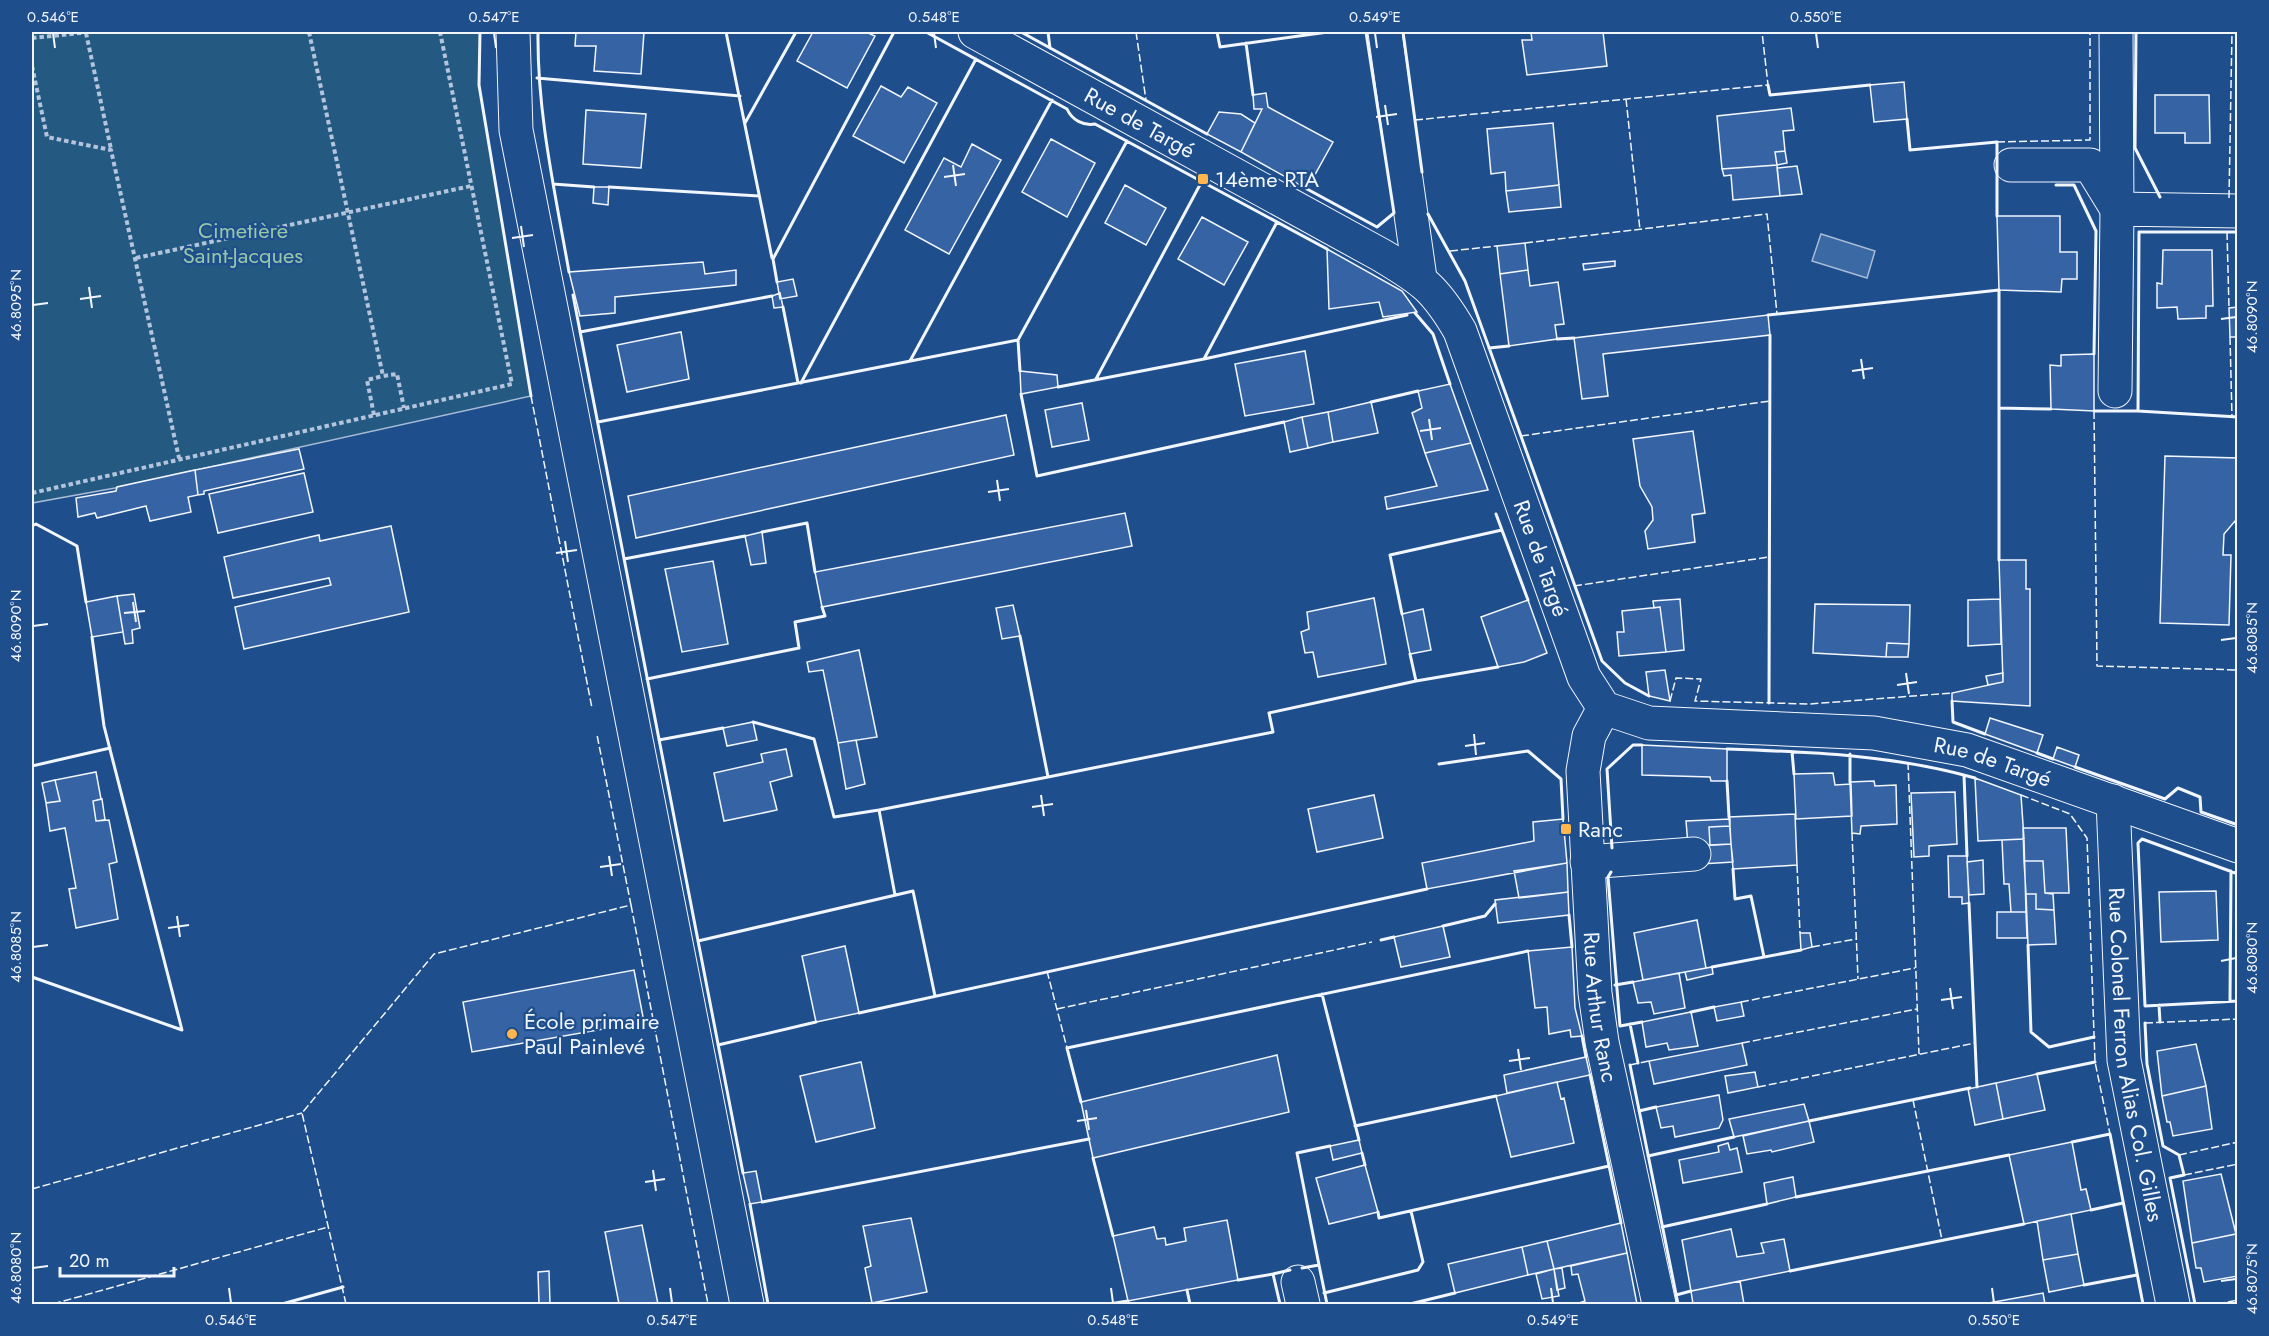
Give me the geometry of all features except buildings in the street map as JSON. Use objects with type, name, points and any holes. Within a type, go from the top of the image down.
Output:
[{"type":"street","points":[[513,32],[516,130],[744,1289]]},
{"type":"street","name":"Rue de Targé","points":[[975,32],[1420,278],[1442,300],[1460,331],[1584,676],[1604,708],[1649,723],[1874,733],[1967,750],[2238,846]]},
{"type":"street","points":[[1385,32],[1420,278]]},
{"type":"street","points":[[2115,391],[2116,32]]},
{"type":"street","points":[[2011,165],[2090,165],[2117,209]]},
{"type":"street","points":[[2117,209],[2238,211]]},
{"type":"street","name":"Rue Arthur Ranc","points":[[1604,708],[1589,736],[1583,771],[1595,993],[1602,1042],[1659,1305]]},
{"type":"street","name":"Rue Colonel Ferron Alias Col. Gilles","points":[[2113,801],[2124,1060],[2173,1305]]},
{"type":"street","points":[[1587,861],[1694,854]]},
{"type":"path","points":[[32,38],[88,32],[111,150],[179,458]]},
{"type":"path","points":[[309,32],[383,376]]},
{"type":"path","points":[[32,493],[512,384],[441,32]]},
{"type":"path","points":[[32,66],[47,136],[111,150]]},
{"type":"path","points":[[136,258],[471,186]]},
{"type":"path","points":[[374,415],[367,380],[383,376],[397,374],[404,408]]},
{"type":"green space","name":"Cimetière Saint-Jacques","points":[[32,32],[480,32],[479,85],[531,396],[115,488],[32,503]]},
{"type":"shaded area","points":[[1821,234],[1875,251],[1867,278],[1812,261]]},
{"type":"fence","points":[[1136,32],[1146,100]]},
{"type":"fence","points":[[1415,120],[1768,85],[1762,32]]},
{"type":"fence","points":[[1997,142],[2090,140],[2090,32]]},
{"type":"fence","points":[[2229,198],[2232,32]]},
{"type":"fence","points":[[1626,99],[1640,230]]},
{"type":"fence","points":[[1525,243],[1767,214],[1777,314]]},
{"type":"fence","points":[[2227,232],[2229,308]]},
{"type":"fence","points":[[1450,251],[1497,246]]},
{"type":"fence","points":[[2230,337],[2232,417]]},
{"type":"fence","points":[[531,396],[592,708]]},
{"type":"fence","points":[[1521,436],[1770,401]]},
{"type":"fence","points":[[2094,411],[2097,666],[2238,670]]},
{"type":"fence","points":[[1574,586],[1769,557]]},
{"type":"fence","points":[[1670,701],[1676,678],[1701,679],[1695,701],[1810,704],[1952,693]]},
{"type":"fence","points":[[346,1304],[302,1113],[434,954],[631,905],[597,735]]},
{"type":"fence","points":[[1908,762],[1919,1054]]},
{"type":"fence","points":[[2021,795],[2070,814],[2087,838],[2095,1062],[2110,1134]]},
{"type":"fence","points":[[1852,833],[1858,979]]},
{"type":"fence","points":[[1797,865],[1800,933]]},
{"type":"fence","points":[[631,905],[708,1304]]},
{"type":"fence","points":[[1812,947],[1856,939]]},
{"type":"fence","points":[[1057,1009],[1372,942]]},
{"type":"fence","points":[[1741,1002],[1915,968]]},
{"type":"fence","points":[[1047,971],[1067,1048]]},
{"type":"fence","points":[[1742,1043],[1917,1009]]},
{"type":"fence","points":[[2145,1023],[2238,1019]]},
{"type":"fence","points":[[1758,1087],[1975,1043]]},
{"type":"fence","points":[[1630,1065],[1649,1061]]},
{"type":"fence","points":[[1913,1100],[1942,1240]]},
{"type":"fence","points":[[32,1189],[302,1113]]},
{"type":"fence","points":[[2179,1155],[2238,1142]]},
{"type":"fence","points":[[2184,1175],[2238,1164]]},
{"type":"fence","points":[[53,1304],[328,1227]]},
{"type":"fence","points":[[2217,1304],[2238,1300]]},
{"type":"wall","points":[[480,32],[479,85],[531,396]]},
{"type":"wall","points":[[538,32],[540,92],[569,272]]},
{"type":"wall","points":[[726,32],[772,258]]},
{"type":"wall","points":[[745,123],[796,32]]},
{"type":"wall","points":[[777,282],[773,259],[894,32]]},
{"type":"wall","points":[[926,32],[1067,109],[1078,121],[1095,124],[1327,249]]},
{"type":"wall","points":[[1021,32],[1207,134]]},
{"type":"wall","points":[[1048,32],[1050,48]]},
{"type":"wall","points":[[1217,32],[1220,47],[1328,32]]},
{"type":"wall","points":[[1307,189],[1377,227],[1394,213],[1366,32]]},
{"type":"wall","points":[[1403,32],[1422,172]]},
{"type":"wall","points":[[2136,32],[2135,148],[2160,197]]},
{"type":"wall","points":[[1246,43],[1253,95]]},
{"type":"wall","points":[[801,383],[976,59]]},
{"type":"wall","points":[[537,78],[740,96]]},
{"type":"wall","points":[[1768,85],[1770,95],[1870,85]]},
{"type":"wall","points":[[910,361],[1052,100]]},
{"type":"wall","points":[[1907,119],[1910,150],[1997,142],[1997,216]]},
{"type":"wall","points":[[1018,340],[1127,141]]},
{"type":"wall","points":[[1096,379],[1202,181]]},
{"type":"wall","points":[[553,184],[594,187]]},
{"type":"wall","points":[[2056,185],[2074,185],[2096,231],[2094,354]]},
{"type":"wall","points":[[609,187],[759,196]]},
{"type":"wall","points":[[1428,214],[1465,281],[1602,661],[1625,683],[1649,696]]},
{"type":"wall","points":[[1058,387],[1204,359],[1277,222]]},
{"type":"wall","points":[[2094,411],[2138,411],[2139,232],[2238,232]]},
{"type":"wall","points":[[1768,315],[1999,290],[1999,560]]},
{"type":"wall","points":[[573,295],[743,1173]]},
{"type":"wall","points":[[580,332],[772,296]]},
{"type":"wall","points":[[783,307],[798,383],[1018,340],[1020,371]]},
{"type":"wall","points":[[1415,313],[1433,334],[1450,384]]},
{"type":"wall","points":[[1204,359],[1407,315]]},
{"type":"wall","points":[[1769,703],[1770,335]]},
{"type":"wall","points":[[1557,339],[1574,338]]},
{"type":"wall","points":[[1489,348],[1509,346]]},
{"type":"wall","points":[[598,422],[798,383]]},
{"type":"wall","points":[[1371,402],[1418,391]]},
{"type":"wall","points":[[1021,394],[1037,476],[1284,422]]},
{"type":"wall","points":[[1999,408],[2051,409]]},
{"type":"wall","points":[[2138,411],[2238,417]]},
{"type":"wall","points":[[1496,514],[1528,600]]},
{"type":"wall","points":[[762,532],[807,523],[815,572]]},
{"type":"wall","points":[[32,526],[36,524],[77,546],[86,602]]},
{"type":"wall","points":[[1402,614],[1390,555],[1502,530]]},
{"type":"wall","points":[[624,559],[745,536]]},
{"type":"wall","points":[[647,679],[799,648],[795,622],[825,616],[822,607]]},
{"type":"wall","points":[[1020,636],[1048,777],[1273,732],[1269,713],[1416,681],[1498,667]]},
{"type":"wall","points":[[32,977],[182,1030],[104,726],[92,637]]},
{"type":"wall","points":[[1410,654],[1416,681]]},
{"type":"wall","points":[[1952,701],[1953,722],[1985,734]]},
{"type":"wall","points":[[753,722],[814,739],[834,817],[879,810]]},
{"type":"wall","points":[[659,740],[723,728]]},
{"type":"wall","points":[[1612,848],[1607,769],[1633,745],[1642,745]]},
{"type":"wall","points":[[32,766],[110,748]]},
{"type":"wall","points":[[1727,749],[1852,756],[1914,764],[1975,778]]},
{"type":"wall","points":[[1439,764],[1528,751],[1561,779],[1563,819]]},
{"type":"wall","points":[[1792,752],[1794,774]]},
{"type":"wall","points":[[2037,753],[2053,759]]},
{"type":"wall","points":[[1850,754],[1850,782]]},
{"type":"wall","points":[[2075,767],[2165,799],[2178,788],[2200,797],[2201,812],[2238,825]]},
{"type":"wall","points":[[1964,775],[1967,856]]},
{"type":"wall","points":[[895,895],[879,810],[1048,777]]},
{"type":"wall","points":[[1727,781],[1729,817]]},
{"type":"wall","points":[[2238,874],[2142,839],[2138,843],[2145,1006],[2238,1001]]},
{"type":"wall","points":[[1733,869],[1735,899],[1751,896],[1764,957]]},
{"type":"wall","points":[[2230,1001],[2231,871]]},
{"type":"wall","points":[[1611,872],[1608,877],[1620,1026],[1642,1022]]},
{"type":"wall","points":[[859,1013],[1427,889]]},
{"type":"wall","points":[[698,941],[913,891],[935,996]]},
{"type":"wall","points":[[1969,903],[1977,1087]]},
{"type":"wall","points":[[1443,926],[1485,916],[1495,904]]},
{"type":"wall","points":[[1569,915],[1572,947]]},
{"type":"wall","points":[[1381,940],[1394,937]]},
{"type":"wall","points":[[2028,945],[2031,1032],[2049,1047],[2094,1037]]},
{"type":"wall","points":[[1712,967],[1801,950]]},
{"type":"wall","points":[[1081,1102],[1067,1048],[1528,951]]},
{"type":"wall","points":[[1615,985],[1633,982]]},
{"type":"wall","points":[[1322,994],[1359,1140]]},
{"type":"wall","points":[[2159,1005],[2160,1022]]},
{"type":"wall","points":[[1691,1012],[1714,1007]]},
{"type":"wall","points":[[718,1045],[816,1022]]},
{"type":"wall","points":[[2145,1023],[2147,1064],[2163,1146],[2179,1155],[2184,1175],[2170,1178],[2195,1304]]},
{"type":"wall","points":[[1630,1024],[1638,1063]]},
{"type":"wall","points":[[1582,1036],[1586,1057]]},
{"type":"wall","points":[[2037,1074],[2095,1062]]},
{"type":"wall","points":[[1630,1065],[1678,1304]]},
{"type":"wall","points":[[1590,1075],[1621,1223]]},
{"type":"wall","points":[[1809,1121],[1970,1088]]},
{"type":"wall","points":[[1355,1126],[1496,1096]]},
{"type":"wall","points":[[1639,1111],[1656,1107]]},
{"type":"wall","points":[[2072,1142],[2110,1134],[2143,1304]]},
{"type":"wall","points":[[1648,1156],[1734,1137]]},
{"type":"wall","points":[[762,1202],[1089,1139]]},
{"type":"wall","points":[[1319,1265],[1297,1153],[1330,1146]]},
{"type":"wall","points":[[1362,1153],[1365,1165]]},
{"type":"wall","points":[[1796,1197],[2009,1155]]},
{"type":"wall","points":[[1093,1158],[1113,1236]]},
{"type":"wall","points":[[1378,1212],[1379,1218],[1609,1166]]},
{"type":"wall","points":[[2091,1210],[2123,1203]]},
{"type":"wall","points":[[750,1204],[768,1304]]},
{"type":"wall","points":[[1662,1227],[1767,1204]]},
{"type":"wall","points":[[1324,1293],[1418,1270],[1423,1262],[1411,1211]]},
{"type":"wall","points":[[1790,1271],[2024,1224]]},
{"type":"wall","points":[[1302,1268],[1319,1265],[1327,1304]]},
{"type":"wall","points":[[1280,1304],[1273,1274],[1290,1270]]},
{"type":"wall","points":[[1238,1280],[1273,1274]]},
{"type":"wall","points":[[2084,1285],[2137,1275]]},
{"type":"wall","points":[[282,1304],[343,1287]]},
{"type":"wall","points":[[1187,1290],[1190,1304]]},
{"type":"wall","points":[[1676,1295],[1691,1291]]},
{"type":"wall","points":[[1410,1304],[1455,1293]]},
{"type":"wall","points":[[1109,1304],[1128,1301]]},
{"type":"place","name":"14ème RTA","points":[[1203,179]]},
{"type":"place","name":"Ranc","points":[[1566,829]]},
{"type":"place","name":"École primaire Paul Painlevé","points":[[512,1034]]}]
